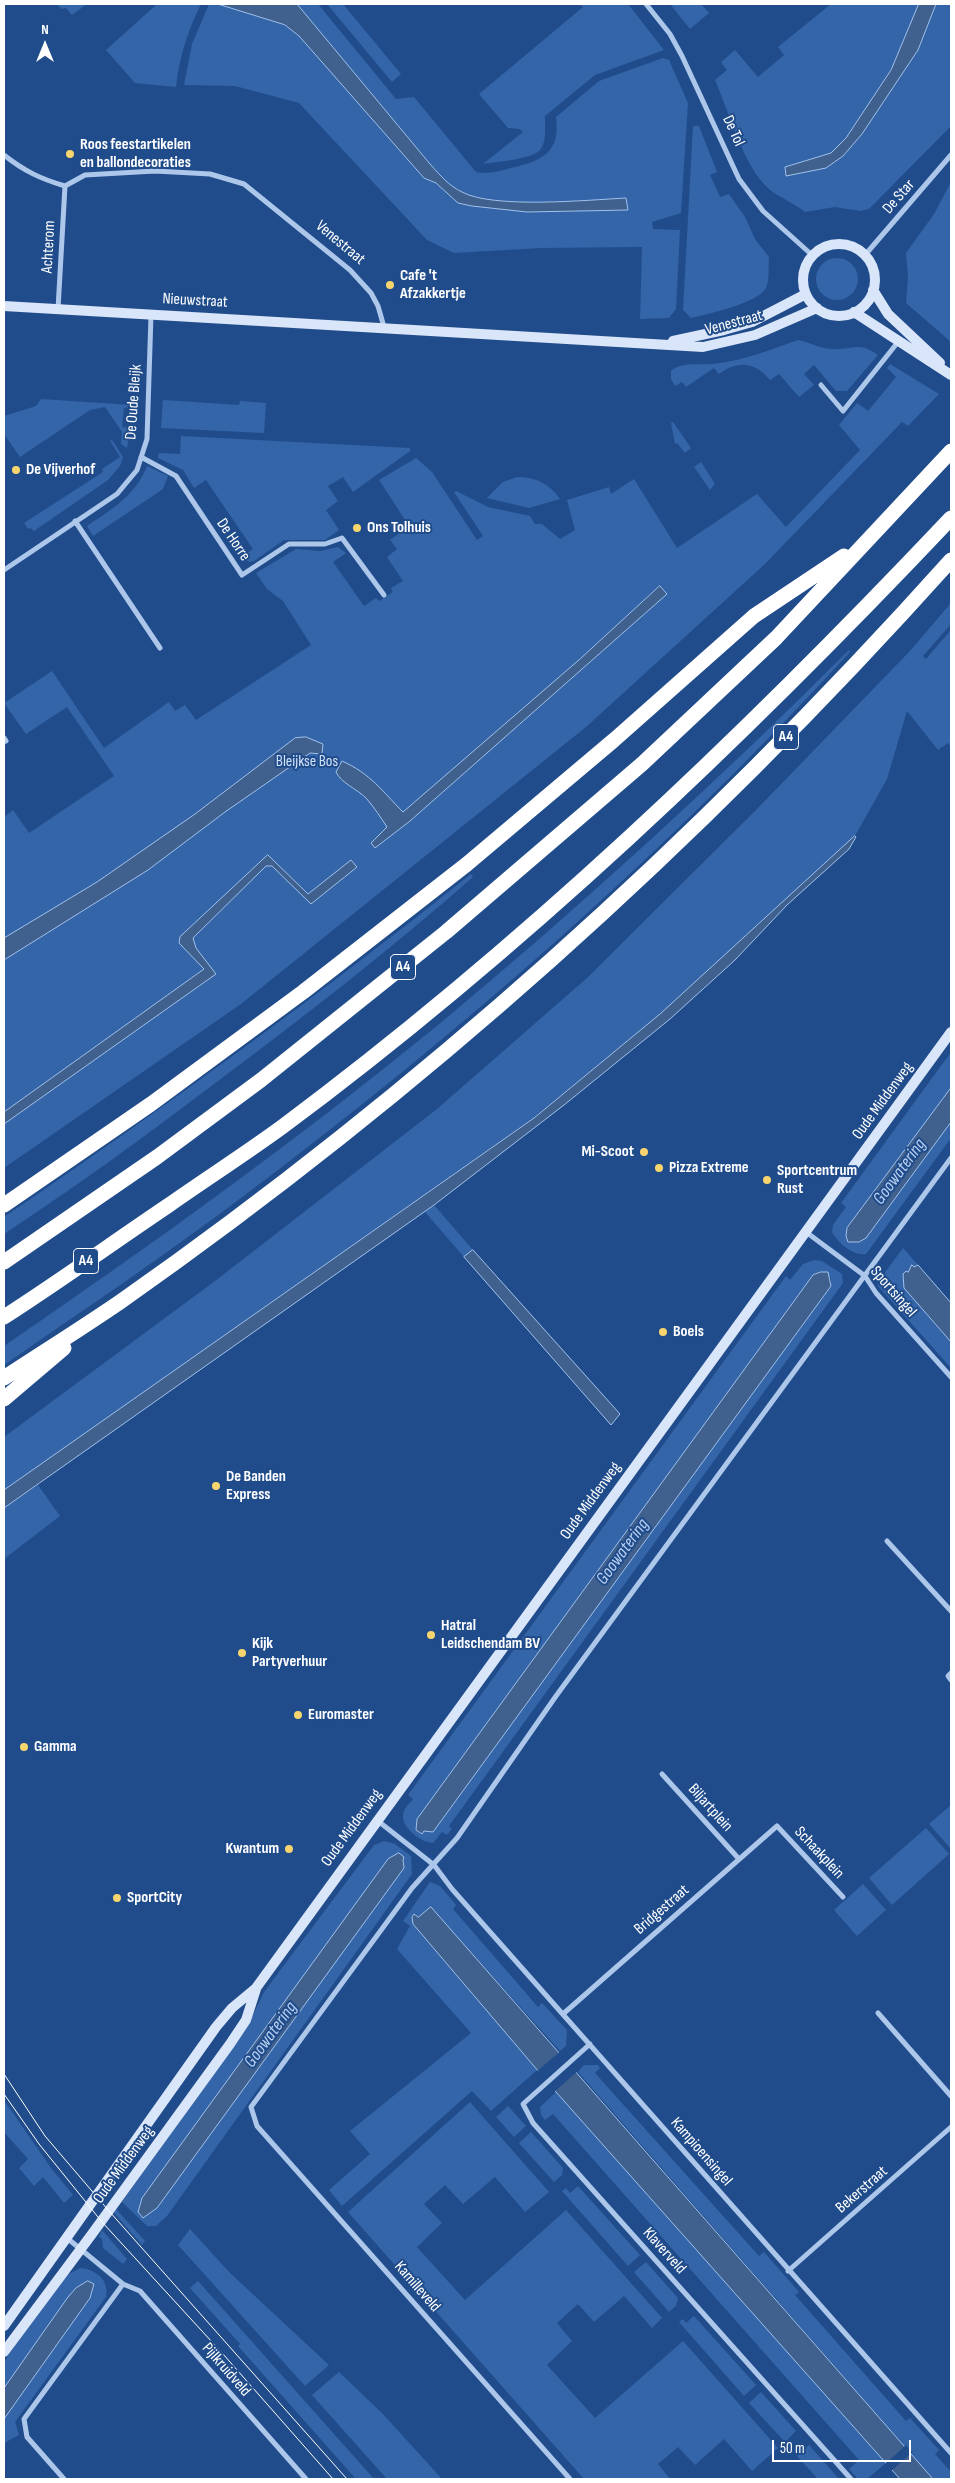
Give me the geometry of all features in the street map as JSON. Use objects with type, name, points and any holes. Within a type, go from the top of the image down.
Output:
[{"type":"highway","name":"A4","points":[[4,1262],[157,1157],[260,1080],[446,932],[642,764],[776,638],[951,451]]},
{"type":"highway","name":"A4","points":[[4,1317],[280,1128],[487,963],[575,887],[704,768],[810,664],[951,518]]},
{"type":"highway","name":"A4","points":[[4,1205],[151,1104],[303,992],[474,858],[614,740],[754,616],[864,542]]},
{"type":"highway","name":"A4","points":[[4,1378],[119,1302],[325,1148],[403,1086],[551,960],[680,842],[766,758],[845,676],[951,560]]},
{"type":"highway","name":"A4","points":[[4,1399],[119,1302]]},
{"type":"street","name":"De Tol","points":[[646,4],[670,34],[682,56],[739,179],[763,211],[812,256]]},
{"type":"street","points":[[4,155],[22,169],[40,179],[65,186]]},
{"type":"street","name":"De Star","points":[[865,255],[951,155]]},
{"type":"street","name":"Venestraat","points":[[65,186],[86,175],[155,171],[210,174],[244,184],[350,270],[371,293],[378,306],[384,327],[703,347],[755,335],[816,308]]},
{"type":"street","name":"Achterom","points":[[58,309],[65,186]]},
{"type":"street","points":[[838,244],[848,245],[865,255],[874,272],[873,290],[869,299],[854,312],[835,315],[816,308],[806,294],[803,274],[812,256],[820,249],[838,244]]},
{"type":"street","points":[[873,290],[888,314],[951,375]]},
{"type":"street","name":"Venestraat","points":[[655,344],[694,337],[752,322],[806,294]]},
{"type":"street","name":"Nieuwstraat","points":[[4,306],[384,327]]},
{"type":"street","points":[[854,312],[951,375]]},
{"type":"street","name":"De Oude Bleijk","points":[[4,570],[117,494],[137,470],[147,439],[151,314]]},
{"type":"street","points":[[822,385],[843,411],[898,342]]},
{"type":"street","name":"De Horre","points":[[141,458],[176,476],[242,575],[289,544],[326,544],[342,538],[384,595]]},
{"type":"street","points":[[75,521],[160,648]]},
{"type":"street","name":"Oude Middenweg","points":[[4,2326],[216,2027],[232,2008],[256,1988],[376,1820],[951,1032]]},
{"type":"street","points":[[434,1865],[457,1838],[556,1696],[951,1158]]},
{"type":"street","name":"Sportsingel","points":[[806,1232],[865,1276],[876,1293],[951,1377]]},
{"type":"street","points":[[887,1542],[951,1611]]},
{"type":"street","points":[[951,1673],[948,1676],[951,1680]]},
{"type":"street","name":"Biljartplein","points":[[662,1774],[739,1859]]},
{"type":"street","name":"Kampioensingel","points":[[376,1820],[434,1865],[452,1889],[951,2453]]},
{"type":"street","name":"Bridgestraat","points":[[563,2014],[777,1826]]},
{"type":"street","name":"Schaakplein","points":[[777,1826],[843,1897]]},
{"type":"street","name":"Kamilleveld","points":[[434,1865],[412,1888],[251,2107],[257,2126],[570,2479]]},
{"type":"street","name":"Oude Middenweg","points":[[4,2352],[81,2250],[230,2044],[246,2020],[256,1988]]},
{"type":"street","points":[[878,2013],[951,2096]]},
{"type":"street","name":"Klaverveld","points":[[590,2044],[523,2104],[533,2123],[851,2479]]},
{"type":"street","name":"Bekerstraat","points":[[788,2271],[951,2127]]},
{"type":"street","name":"Pijlkruidveld","points":[[67,2238],[123,2284],[140,2291],[306,2479]]},
{"type":"street","points":[[64,2479],[27,2437],[24,2419],[123,2284]]},
{"type":"green space","points":[[56,4],[87,4],[72,15],[66,8],[62,9]]},
{"type":"green space","points":[[155,4],[201,4],[185,44],[179,65],[176,87],[135,83],[106,50]]},
{"type":"green space","points":[[209,4],[218,4],[285,25],[307,42],[424,178],[436,183],[458,203],[472,206],[527,212],[628,210],[626,198],[517,202],[476,197],[457,190],[430,164],[297,4],[318,4],[396,99],[414,97],[476,172],[480,173],[489,173],[522,165],[540,158],[552,147],[557,129],[556,117],[599,81],[663,58],[669,60],[688,103],[681,213],[652,222],[653,229],[680,230],[676,309],[669,318],[640,319],[642,247],[541,248],[454,253],[427,240],[299,103],[235,86],[184,85],[192,44]]},
{"type":"green space","points":[[327,4],[343,4],[401,74],[392,82]]},
{"type":"green space","points":[[580,4],[628,4],[664,50],[595,75],[545,116],[544,142],[536,153],[522,158],[483,164],[523,132],[520,129],[508,128],[479,94],[583,7]]},
{"type":"green space","points":[[670,4],[701,4],[709,13],[690,29]]},
{"type":"green space","points":[[831,4],[919,4],[891,70],[846,138],[831,153],[785,167],[786,175],[826,168],[843,156],[862,134],[918,50],[936,4],[951,4],[951,126],[869,209],[860,211],[835,207],[805,212],[773,192],[760,179],[744,153],[715,80],[727,70],[721,62],[735,50],[758,77],[784,55],[778,47]]},
{"type":"green space","points":[[693,126],[699,126],[717,172],[710,175],[720,197],[729,194],[745,217],[755,239],[769,257],[767,285],[761,293],[732,307],[691,318],[683,310]]},
{"type":"green space","points":[[951,182],[951,342],[906,303],[908,277],[906,253],[934,214]]},
{"type":"green space","points":[[841,258],[849,261],[855,267],[858,279],[855,291],[849,297],[833,300],[825,297],[819,291],[816,275],[819,267],[825,261]]},
{"type":"green space","points":[[798,340],[829,349],[861,347],[878,355],[847,391],[836,391],[814,365],[804,374],[814,385],[799,397],[779,374],[770,380],[752,366],[746,365],[733,366],[719,374],[714,368],[686,387],[682,382],[675,386],[671,379],[671,371],[679,366],[712,364],[734,360],[756,355]]},
{"type":"green space","name":"Bleijkse Bos","points":[[890,364],[939,394],[908,426],[902,422],[765,564],[586,727],[241,1004],[4,1168],[4,1124],[216,974],[196,948],[193,938],[266,866],[272,865],[311,904],[356,867],[351,861],[308,894],[268,855],[182,941],[204,969],[4,1112],[4,817],[13,810],[29,833],[114,776],[67,707],[26,734],[4,703],[52,671],[104,748],[169,702],[175,711],[185,705],[196,720],[311,645],[283,601],[267,589],[256,573],[296,549],[320,551],[338,547],[346,553],[333,562],[364,606],[376,598],[379,601],[393,592],[391,588],[403,581],[387,557],[397,549],[390,540],[409,526],[379,480],[416,458],[432,472],[477,540],[483,536],[454,492],[456,491],[488,507],[530,516],[535,524],[542,524],[560,539],[575,530],[567,500],[609,487],[611,494],[634,479],[677,548],[757,494],[786,527],[860,450],[839,425],[857,403],[868,411],[896,377],[887,368]],"holes":[[[659,586],[667,594],[410,821],[375,847],[371,843],[388,828],[401,810],[403,813],[580,659]]]},
{"type":"green space","points":[[41,399],[131,405],[131,407],[124,408],[122,427],[130,428],[127,448],[121,444],[122,432],[105,407],[90,410],[20,457],[4,434],[4,416],[36,406]]},
{"type":"green space","points":[[163,400],[239,405],[240,401],[266,403],[264,433],[161,428]]},
{"type":"green space","points":[[673,422],[691,448],[685,453],[677,443],[675,444],[671,423]]},
{"type":"green space","points":[[181,436],[410,448],[410,451],[353,492],[343,477],[328,486],[338,501],[326,510],[339,530],[325,540],[284,540],[254,561],[249,562],[241,557],[253,549],[206,480],[194,488],[183,470],[158,458],[159,453],[180,454]]},
{"type":"green space","points":[[112,440],[123,457],[120,466],[108,480],[34,531],[31,528],[28,529],[24,523],[103,472],[102,469],[120,457],[110,441]]},
{"type":"green space","points":[[701,462],[715,484],[710,490],[694,467]]},
{"type":"green space","points":[[147,466],[168,476],[163,489],[93,536],[87,526],[130,493]]},
{"type":"green space","points":[[517,477],[530,478],[542,482],[552,489],[560,499],[529,508],[487,498],[503,482]]},
{"type":"green space","points":[[951,603],[951,624],[923,656],[926,659],[951,630],[951,747],[948,743],[938,750],[907,711],[887,779],[855,836],[660,1014],[533,1118],[4,1490],[4,1437],[215,1281],[437,1109],[587,978],[757,809],[909,652]]},
{"type":"green space","points":[[849,650],[850,652],[780,726],[709,798],[635,869],[484,1004],[326,1133],[216,1217],[4,1365],[4,1346],[170,1230],[279,1150],[438,1025],[544,935],[648,842],[750,747]]},
{"type":"green space","points":[[471,874],[473,877],[441,905],[311,1011],[134,1144],[4,1234],[4,1217],[241,1050]]},
{"type":"green space","points":[[951,1052],[951,1088],[847,1228],[951,1122],[951,1138],[866,1254],[851,1251],[832,1232],[833,1225],[846,1207],[841,1203]]},
{"type":"green space","points":[[434,1205],[473,1250],[464,1257],[425,1212]]},
{"type":"green space","points":[[903,1248],[918,1265],[907,1274],[904,1288],[951,1342],[951,1368],[878,1286],[878,1282]]},
{"type":"green space","points":[[815,1260],[822,1261],[842,1274],[843,1283],[449,1826],[452,1829],[447,1835],[442,1832],[433,1843],[418,1838],[409,1830],[404,1821],[404,1811],[413,1799],[408,1795],[786,1276],[790,1280],[803,1264]],"holes":[[[821,1272],[831,1278],[831,1286],[433,1832],[424,1831],[421,1834],[416,1830],[417,1819],[813,1275]]]},
{"type":"green space","points":[[38,1485],[60,1516],[4,1559],[4,1508]]},
{"type":"green space","points":[[951,1805],[951,1849],[929,1824]]},
{"type":"green space","points":[[926,1828],[949,1854],[892,1905],[869,1878]]},
{"type":"green space","points":[[384,1841],[395,1844],[411,1856],[412,1874],[167,2216],[156,2226],[147,2226],[122,2202],[247,2027],[264,1992],[374,1845]],"holes":[[[404,1857],[157,2208],[143,2217]]]},
{"type":"green space","points":[[430,1882],[440,1886],[456,1905],[453,1909],[538,2007],[542,2003],[567,2030],[566,2046],[560,2051],[431,1908],[413,1924],[537,2070],[491,2111],[472,2091],[342,2206],[329,2190],[370,2154],[350,2131],[471,2033],[397,1949],[410,1926],[403,1921]]},
{"type":"green space","points":[[863,1884],[886,1910],[857,1936],[834,1910]]},
{"type":"green space","points":[[584,2065],[598,2065],[600,2068],[595,2073],[759,2256],[764,2252],[799,2292],[795,2295],[906,2421],[910,2418],[939,2450],[935,2454],[951,2472],[951,2479],[933,2479],[578,2072]]},
{"type":"green space","points":[[556,2092],[886,2463],[867,2479],[858,2479],[849,2469],[859,2460],[553,2114],[545,2120],[541,2115],[540,2107]]},
{"type":"green space","points":[[4,2100],[51,2168],[73,2195],[64,2203],[43,2177],[34,2186],[19,2168],[28,2159],[4,2132]]},
{"type":"green space","points":[[470,2102],[549,2192],[525,2212],[495,2177],[463,2204],[445,2185],[424,2204],[442,2223],[417,2247],[465,2300],[566,2210],[662,2318],[652,2328],[624,2296],[594,2322],[578,2304],[557,2323],[572,2341],[547,2365],[595,2418],[683,2341],[778,2448],[752,2471],[724,2439],[695,2465],[678,2447],[658,2464],[670,2479],[584,2479],[348,2212]]},
{"type":"green space","points":[[508,2106],[526,2126],[514,2137],[496,2117]]},
{"type":"green space","points":[[531,2132],[563,2168],[562,2175],[554,2182],[519,2143]]},
{"type":"green space","points":[[578,2186],[640,2255],[628,2266],[562,2191],[566,2188],[570,2193]]},
{"type":"green space","points":[[116,2209],[145,2241],[142,2245],[114,2213]]},
{"type":"green space","points":[[190,2229],[229,2272],[329,2365],[305,2386],[178,2245]]},
{"type":"green space","points":[[102,2230],[127,2259],[123,2264],[103,2248],[102,2239],[99,2237]]},
{"type":"green space","points":[[646,2262],[678,2298],[676,2306],[669,2312],[634,2272]]},
{"type":"green space","points":[[80,2268],[100,2276],[106,2285],[106,2297],[15,2422],[19,2435],[4,2443],[4,2419],[90,2298],[76,2288],[4,2388],[4,2364],[7,2357],[65,2276]]},
{"type":"green space","points":[[198,2281],[374,2479],[356,2479],[238,2346],[240,2344],[190,2288]]},
{"type":"green space","points":[[694,2316],[756,2385],[744,2396],[679,2322],[683,2319],[686,2323]]},
{"type":"green space","points":[[339,2372],[382,2413],[442,2479],[387,2479],[312,2395]]},
{"type":"green space","points":[[761,2392],[796,2431],[785,2442],[749,2403]]},
{"type":"green space","points":[[809,2445],[839,2479],[818,2479],[797,2456]]},
{"type":"water","points":[[218,4],[297,4],[430,164],[457,190],[476,197],[517,202],[626,198],[628,210],[527,212],[458,203],[436,183],[424,178],[299,36],[285,25]]},
{"type":"water","points":[[919,4],[936,4],[918,50],[862,134],[843,156],[826,168],[786,176],[785,167],[831,153],[846,138],[891,70]]},
{"type":"water","points":[[660,586],[667,594],[410,821],[375,848],[371,843],[387,827],[366,798],[338,776],[336,772],[342,761],[369,777],[403,812],[580,659]]},
{"type":"water","points":[[306,737],[323,744],[322,754],[310,753],[225,812],[148,870],[4,960],[4,938],[97,882],[195,814],[295,738]]},
{"type":"water","points":[[855,836],[849,849],[787,905],[735,960],[670,1019],[564,1105],[434,1205],[4,1508],[4,1490],[534,1118],[660,1014]]},
{"type":"water","points":[[268,855],[308,894],[351,860],[357,867],[311,904],[272,866],[266,866],[193,938],[196,948],[216,974],[4,1124],[4,1112],[204,969],[179,943],[180,937]]},
{"type":"water","name":"Goowatering","points":[[951,1088],[951,1122],[866,1238],[859,1242],[848,1242],[846,1236],[847,1228]]},
{"type":"water","points":[[473,1250],[620,1414],[611,1425],[464,1257]]},
{"type":"water","points":[[912,1265],[914,1267],[918,1265],[951,1303],[951,1342],[904,1288],[903,1274],[906,1271],[908,1272]]},
{"type":"water","name":"Goowatering","points":[[828,1272],[831,1286],[433,1832],[424,1831],[422,1834],[416,1830],[417,1819],[813,1275]]},
{"type":"water","name":"Goowatering","points":[[399,1853],[404,1857],[404,1868],[157,2208],[143,2218],[138,2212],[142,2198],[388,1859]]},
{"type":"water","points":[[431,1907],[933,2479],[900,2479],[556,2092],[413,1924],[412,1917],[414,1914],[418,1917]]},
{"type":"water","points":[[88,2281],[94,2284],[90,2298],[4,2419],[4,2388],[68,2297],[76,2288]]},
{"type":"pier","points":[[562,2050],[579,2070],[553,2093],[536,2072]]},
{"type":"pier","points":[[906,2445],[913,2452],[890,2472],[884,2465]]},
{"type":"tram line","points":[[4,2074],[45,2136],[109,2211],[347,2479]]},
{"type":"tram line","points":[[4,2094],[39,2144],[102,2222],[223,2354],[333,2479]]},
{"type":"place","name":"Roos feestartikelen en ballondecoraties","points":[[70,154]]},
{"type":"place","name":"Cafe 't Afzakkertje","points":[[390,285]]},
{"type":"place","name":"De Vijverhof","points":[[16,470]]},
{"type":"place","name":"Ons Tolhuis","points":[[357,528]]},
{"type":"place","name":"Mi-Scoot","points":[[644,1152]]},
{"type":"place","name":"Pizza Extreme","points":[[659,1168]]},
{"type":"place","name":"Sportcentrum Rust","points":[[767,1180]]},
{"type":"place","name":"Boels","points":[[663,1332]]},
{"type":"place","name":"De Banden Express","points":[[216,1486]]},
{"type":"place","name":"Hatral Leidschendam BV","points":[[431,1635]]},
{"type":"place","name":"Kijk Partyverhuur","points":[[242,1653]]},
{"type":"place","name":"Euromaster","points":[[298,1715]]},
{"type":"place","name":"Gamma","points":[[24,1747]]},
{"type":"place","name":"Kwantum","points":[[289,1849]]},
{"type":"place","name":"SportCity","points":[[117,1898]]}]
